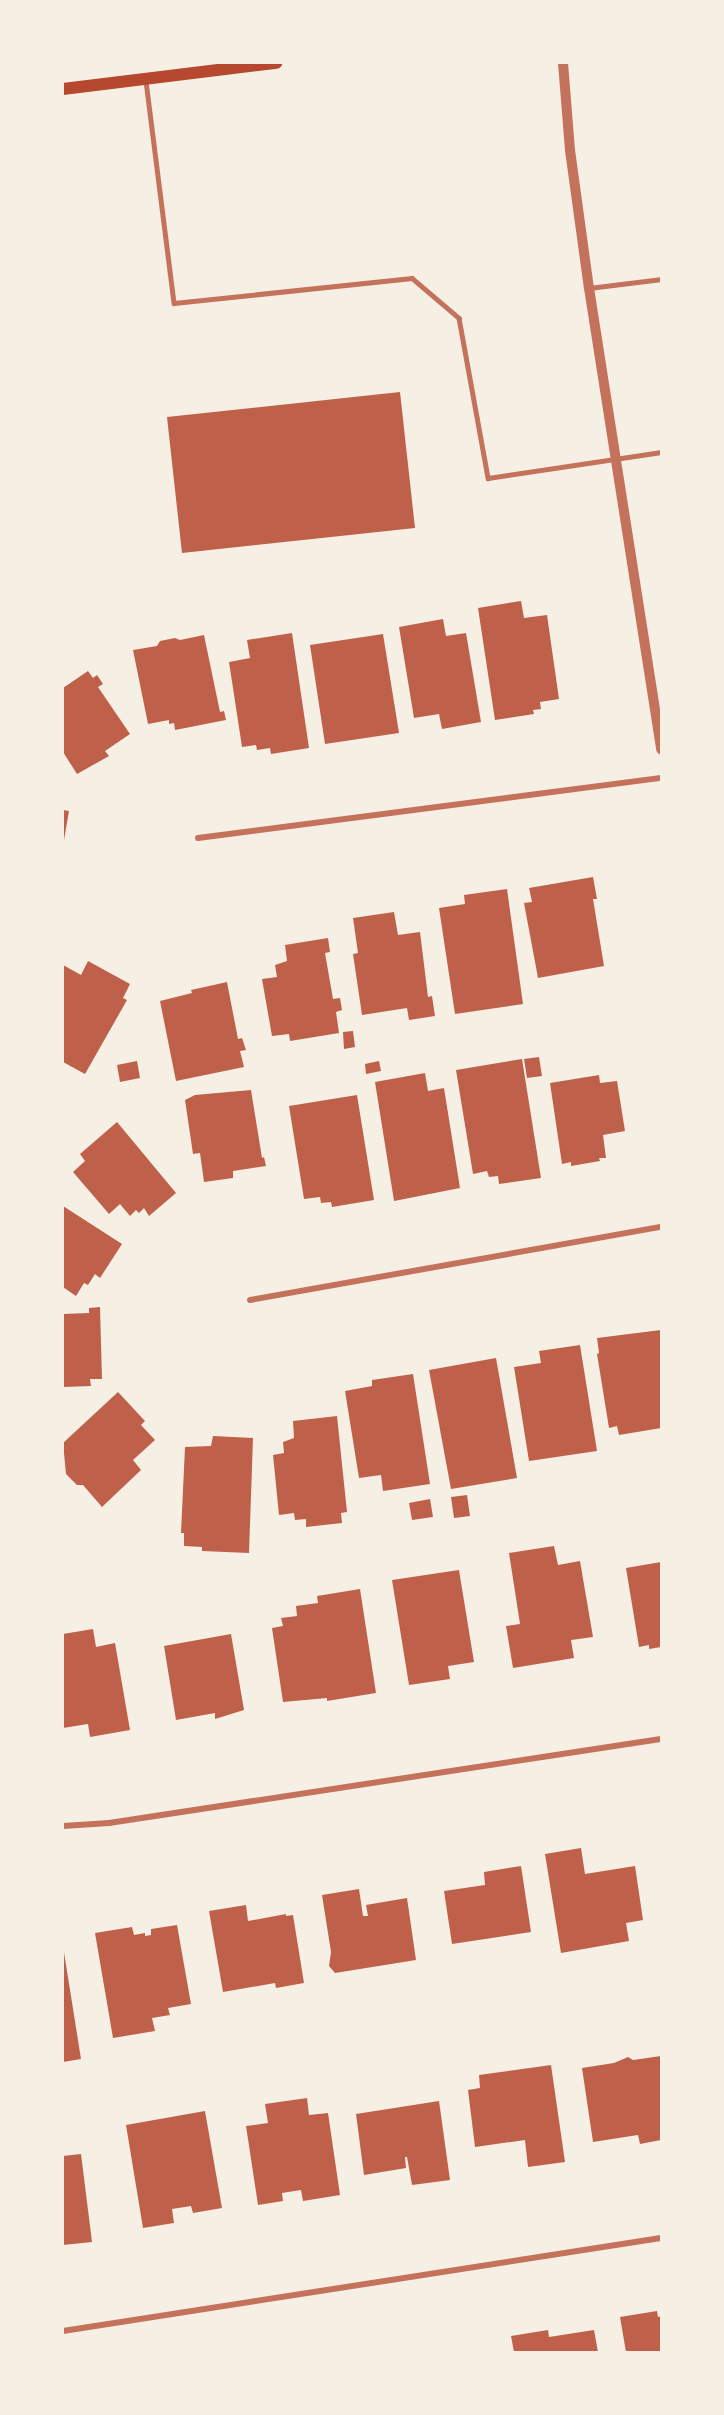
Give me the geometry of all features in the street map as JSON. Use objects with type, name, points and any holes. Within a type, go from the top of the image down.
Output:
[{"type":"main road","points":[[63,89],[276,63]]},
{"type":"street","points":[[563,63],[570,150],[589,288],[661,749]]},
{"type":"street","points":[[198,838],[661,778]]},
{"type":"street","points":[[250,1300],[661,1227]]},
{"type":"street","points":[[63,1826],[109,1823],[661,1739]]},
{"type":"street","points":[[63,2331],[661,2238]]},
{"type":"lane","points":[[145,79],[174,303],[412,278],[459,318],[488,478],[661,452]]},
{"type":"lane","points":[[589,288],[661,279]]},
{"type":"building","points":[[400,392],[415,528],[182,553],[167,417]]},
{"type":"building","points":[[521,601],[524,618],[547,615],[559,699],[540,702],[541,709],[533,710],[534,714],[495,720],[478,608]]},
{"type":"building","points":[[443,619],[446,636],[466,633],[481,722],[442,729],[439,714],[414,718],[399,627]]},
{"type":"building","points":[[292,633],[309,748],[271,754],[270,748],[257,750],[256,745],[242,747],[229,662],[250,658],[247,640]]},
{"type":"building","points":[[383,634],[399,733],[325,744],[310,645]]},
{"type":"building","points":[[204,635],[220,712],[224,711],[226,720],[175,730],[174,723],[169,724],[169,720],[148,724],[133,650],[157,646],[160,641]]},
{"type":"building","points":[[88,671],[93,678],[97,675],[103,684],[98,687],[130,734],[105,751],[109,756],[77,774],[63,752],[63,688]]},
{"type":"building","points":[[63,810],[69,811],[64,840],[63,840]]},
{"type":"building","points":[[593,877],[597,899],[593,899],[604,966],[538,978],[524,903],[532,902],[529,888]]},
{"type":"building","points":[[507,889],[523,1004],[455,1014],[439,908],[465,904],[464,895]]},
{"type":"building","points":[[394,912],[398,935],[420,932],[428,997],[432,996],[435,1016],[409,1020],[407,1008],[362,1015],[353,954],[358,953],[353,918]]},
{"type":"building","points":[[328,938],[330,952],[325,953],[333,999],[340,998],[342,1010],[336,1012],[339,1033],[290,1041],[289,1034],[272,1036],[262,979],[277,977],[275,965],[287,961],[285,945]]},
{"type":"building","points":[[88,961],[130,984],[123,998],[127,1000],[85,1074],[63,1062],[63,965],[81,975]]},
{"type":"building","points":[[227,982],[238,1039],[242,1038],[246,1050],[240,1051],[244,1067],[176,1081],[160,1001],[192,993],[191,990]]},
{"type":"building","points":[[353,1031],[355,1047],[344,1049],[343,1032]]},
{"type":"building","points":[[539,1057],[542,1076],[527,1078],[524,1059]]},
{"type":"building","points":[[522,1059],[541,1178],[499,1184],[498,1176],[489,1177],[487,1171],[473,1174],[456,1070]]},
{"type":"building","points":[[137,1061],[140,1078],[120,1082],[117,1065]]},
{"type":"building","points":[[379,1061],[381,1071],[366,1074],[365,1064]]},
{"type":"building","points":[[425,1073],[428,1091],[444,1088],[460,1188],[394,1201],[375,1082]]},
{"type":"building","points":[[599,1075],[600,1083],[617,1081],[625,1131],[603,1135],[606,1158],[571,1166],[571,1162],[562,1164],[550,1083]]},
{"type":"building","points":[[251,1090],[262,1158],[264,1157],[266,1166],[233,1171],[233,1178],[204,1182],[200,1153],[193,1154],[185,1100],[195,1095]]},
{"type":"building","points":[[357,1095],[374,1200],[332,1207],[331,1202],[321,1203],[320,1197],[304,1199],[289,1106]]},
{"type":"building","points":[[117,1122],[176,1193],[149,1216],[144,1208],[139,1213],[136,1210],[130,1216],[120,1204],[109,1214],[73,1172],[85,1161],[80,1154]]},
{"type":"building","points":[[63,1206],[122,1244],[100,1278],[95,1274],[88,1285],[84,1283],[76,1296],[63,1287]]},
{"type":"building","points":[[100,1307],[102,1379],[90,1379],[91,1386],[63,1387],[63,1314],[89,1313],[89,1308]]},
{"type":"building","points":[[661,1330],[661,1428],[619,1435],[617,1426],[609,1428],[597,1354],[599,1353],[597,1338]]},
{"type":"building","points":[[580,1345],[597,1451],[529,1461],[514,1367],[541,1363],[539,1351]]},
{"type":"building","points":[[496,1358],[517,1478],[451,1489],[429,1370]]},
{"type":"building","points":[[413,1374],[430,1484],[383,1491],[381,1475],[359,1478],[345,1391],[372,1386],[372,1380]]},
{"type":"building","points":[[118,1392],[145,1421],[141,1425],[155,1440],[133,1460],[141,1470],[102,1507],[83,1485],[77,1485],[66,1474],[63,1443]]},
{"type":"building","points":[[337,1416],[347,1512],[341,1513],[342,1523],[306,1527],[306,1519],[295,1520],[294,1513],[279,1515],[273,1455],[284,1453],[283,1442],[294,1438],[293,1421]]},
{"type":"building","points":[[213,1436],[253,1438],[249,1553],[202,1551],[202,1547],[184,1546],[184,1533],[181,1533],[185,1447],[211,1446]]},
{"type":"building","points":[[467,1495],[470,1516],[454,1518],[451,1497]]},
{"type":"building","points":[[430,1499],[433,1517],[412,1520],[409,1503]]},
{"type":"building","points":[[554,1546],[558,1565],[580,1561],[593,1637],[571,1640],[574,1658],[513,1668],[506,1626],[520,1624],[509,1553]]},
{"type":"building","points":[[661,1562],[661,1647],[649,1649],[649,1645],[639,1647],[626,1568]]},
{"type":"building","points":[[459,1570],[474,1662],[448,1666],[450,1679],[409,1685],[392,1580]]},
{"type":"building","points":[[360,1589],[376,1693],[327,1701],[327,1698],[283,1702],[272,1628],[283,1626],[281,1618],[297,1616],[296,1606],[318,1603],[317,1596]]},
{"type":"building","points":[[93,1629],[96,1647],[115,1643],[130,1730],[90,1737],[88,1724],[63,1728],[63,1634]]},
{"type":"building","points":[[231,1634],[244,1710],[215,1719],[215,1713],[176,1720],[164,1646]]},
{"type":"building","points":[[581,1848],[585,1874],[635,1866],[643,1920],[626,1923],[629,1941],[561,1953],[545,1854]]},
{"type":"building","points":[[521,1866],[531,1932],[452,1944],[444,1891],[485,1885],[484,1872]]},
{"type":"building","points":[[359,1889],[363,1916],[368,1916],[366,1905],[407,1898],[416,1960],[335,1973],[329,1966],[331,1952],[322,1895]]},
{"type":"building","points":[[246,1905],[248,1921],[286,1914],[286,1916],[293,1915],[304,1983],[276,1988],[275,1983],[223,1992],[209,1911]]},
{"type":"building","points":[[177,1925],[191,2004],[168,2008],[170,2015],[152,2018],[155,2031],[113,2038],[95,1933],[132,1927],[134,1935],[145,1933],[145,1936],[151,1935],[151,1929]]},
{"type":"building","points":[[63,1946],[81,2059],[63,2062]]},
{"type":"building","points":[[661,2056],[661,2140],[640,2144],[638,2135],[593,2142],[582,2068],[614,2063],[628,2057],[633,2060]]},
{"type":"building","points":[[551,2065],[565,2162],[528,2167],[525,2140],[475,2147],[468,2090],[480,2088],[479,2075]]},
{"type":"building","points":[[307,2098],[309,2115],[328,2113],[340,2195],[303,2201],[301,2190],[282,2193],[283,2201],[258,2205],[246,2126],[268,2123],[265,2104]]},
{"type":"building","points":[[439,2101],[450,2180],[412,2185],[407,2157],[405,2157],[406,2168],[364,2175],[356,2114]]},
{"type":"building","points":[[205,2111],[222,2208],[193,2213],[191,2206],[172,2209],[174,2223],[143,2228],[126,2125]]},
{"type":"building","points":[[81,2154],[92,2242],[63,2245],[63,2156]]},
{"type":"building","points":[[657,2311],[658,2317],[661,2316],[661,2352],[626,2352],[620,2317]]},
{"type":"building","points":[[548,2330],[549,2337],[594,2330],[598,2352],[514,2352],[511,2336]]}]
